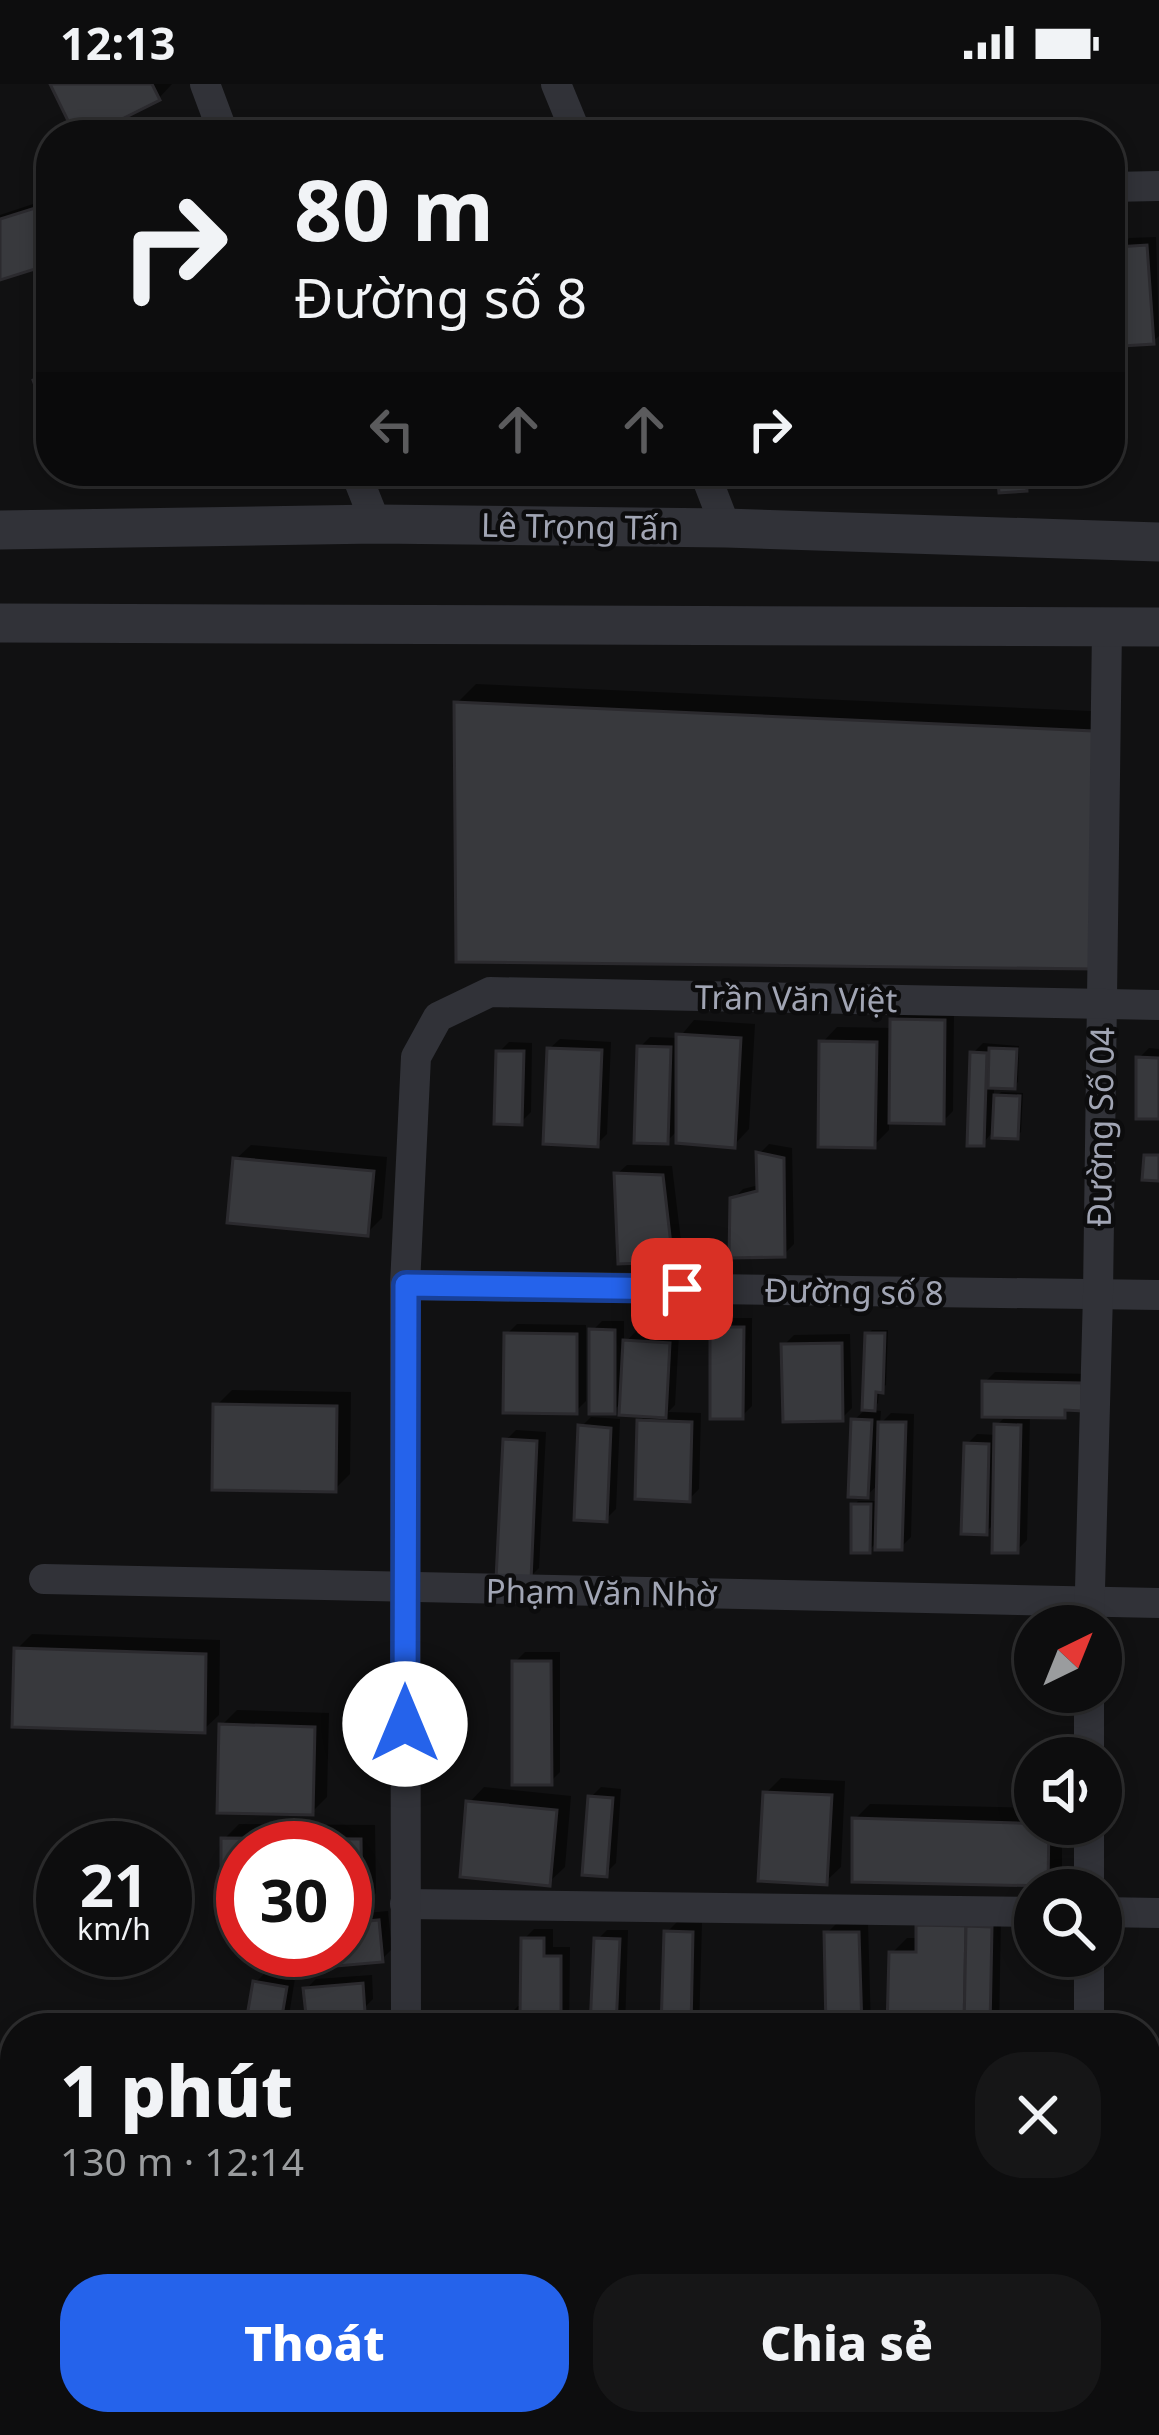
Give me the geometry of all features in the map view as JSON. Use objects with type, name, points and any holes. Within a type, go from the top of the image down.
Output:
[{"type":"street","points":[[205,84],[218,120]]},
{"type":"street","points":[[556,84],[571,120]]},
{"type":"street","points":[[1125,187],[1159,186]]},
{"type":"street","points":[[361,486],[376,524]]},
{"type":"street","points":[[710,486],[726,528]]},
{"type":"street","name":"Lê Trọng Tấn","points":[[0,530],[376,524],[726,528],[1159,542]]},
{"type":"street","points":[[1,620],[1159,627]]},
{"type":"street","name":"Đường Số 04","points":[[1089,1605],[1107,628]]},
{"type":"street","name":"Trần Văn Việt","points":[[406,1285],[416,1057],[438,1017],[490,992],[1159,1005]]},
{"type":"street","points":[[406,1285],[406,2013]]},
{"type":"street","name":"Đường số 8","points":[[406,1285],[1159,1295]]},
{"type":"street","name":"Phạm Văn Nhờ","points":[[44,1579],[1014,1611]]},
{"type":"street","name":"Phạm Văn Nhờ","points":[[1122,1609],[1159,1603]]},
{"type":"street","points":[[405,1904],[1014,1912]]},
{"type":"street","points":[[1122,1912],[1159,1913]]},
{"type":"street","points":[[1089,1977],[1089,2013]]},
{"type":"building","points":[[50,84],[152,84],[160,100],[120,120],[68,120]]},
{"type":"building","points":[[36,208],[36,269],[0,280],[0,219]]},
{"type":"building","points":[[1147,245],[1154,344],[1125,346],[1125,246]]},
{"type":"building","points":[[998,486],[1027,486],[1027,491],[999,493]]},
{"type":"building","points":[[454,702],[1094,731],[1096,969],[456,962]]},
{"type":"building","points":[[890,1019],[945,1020],[944,1124],[889,1123]]},
{"type":"building","points":[[676,1034],[741,1038],[735,1148],[676,1143]]},
{"type":"building","points":[[819,1041],[877,1042],[875,1148],[818,1147]]},
{"type":"building","points":[[637,1046],[671,1047],[668,1144],[634,1143]]},
{"type":"building","points":[[547,1048],[602,1050],[598,1147],[543,1144]]},
{"type":"building","points":[[989,1048],[1017,1049],[1015,1089],[988,1088]]},
{"type":"building","points":[[496,1051],[524,1051],[522,1125],[494,1124]]},
{"type":"building","points":[[970,1052],[987,1053],[984,1146],[967,1146]]},
{"type":"building","points":[[1136,1057],[1159,1058],[1159,1119],[1136,1119]]},
{"type":"building","points":[[994,1095],[1020,1096],[1018,1139],[992,1138]]},
{"type":"building","points":[[756,1152],[784,1158],[785,1257],[729,1258],[730,1198],[757,1191]]},
{"type":"building","points":[[1144,1155],[1159,1155],[1159,1181],[1142,1180]]},
{"type":"building","points":[[233,1158],[374,1171],[368,1236],[227,1223]]},
{"type":"building","points":[[614,1173],[663,1175],[673,1262],[618,1264]]},
{"type":"building","points":[[710,1327],[744,1327],[743,1419],[710,1419]]},
{"type":"building","points":[[589,1329],[615,1330],[615,1414],[589,1414]]},
{"type":"building","points":[[504,1333],[577,1334],[577,1414],[503,1413]]},
{"type":"building","points":[[865,1333],[885,1333],[883,1393],[876,1392],[875,1411],[862,1410]]},
{"type":"building","points":[[623,1340],[670,1343],[666,1418],[619,1415]]},
{"type":"building","points":[[842,1343],[843,1421],[783,1422],[781,1344]]},
{"type":"building","points":[[982,1381],[1082,1383],[1082,1411],[1065,1410],[1065,1418],[982,1417]]},
{"type":"building","points":[[213,1404],[337,1406],[336,1492],[212,1490]]},
{"type":"building","points":[[851,1419],[872,1420],[868,1498],[848,1497]]},
{"type":"building","points":[[637,1420],[692,1422],[690,1502],[635,1499]]},
{"type":"building","points":[[878,1422],[906,1422],[902,1550],[875,1550]]},
{"type":"building","points":[[994,1424],[1021,1425],[1018,1553],[992,1553]]},
{"type":"building","points":[[578,1425],[611,1428],[607,1522],[574,1520]]},
{"type":"building","points":[[503,1439],[537,1441],[531,1581],[496,1579]]},
{"type":"building","points":[[964,1443],[989,1444],[987,1535],[961,1534]]},
{"type":"building","points":[[851,1504],[871,1504],[870,1553],[851,1553]]},
{"type":"building","points":[[14,1648],[206,1654],[205,1733],[12,1727]]},
{"type":"building","points":[[512,1661],[551,1661],[552,1785],[512,1785]]},
{"type":"building","points":[[219,1724],[315,1727],[313,1815],[217,1813]]},
{"type":"building","points":[[763,1792],[832,1795],[827,1885],[758,1881]]},
{"type":"building","points":[[588,1796],[613,1798],[607,1877],[582,1875]]},
{"type":"building","points":[[466,1801],[557,1810],[550,1886],[460,1877]]},
{"type":"building","points":[[852,1818],[1014,1823],[1014,1845],[1049,1845],[1048,1869],[1014,1869],[1014,1885],[852,1882]]},
{"type":"building","points":[[379,1920],[383,1962],[372,1963],[372,1921]]},
{"type":"building","points":[[916,1925],[966,1926],[964,2013],[887,2013],[889,1952],[916,1952]]},
{"type":"building","points":[[966,1926],[992,1927],[990,2013],[964,2013]]},
{"type":"building","points":[[664,1931],[693,1932],[691,2013],[661,2013]]},
{"type":"building","points":[[824,1932],[859,1932],[862,2013],[826,2013]]},
{"type":"building","points":[[521,1938],[544,1938],[544,1956],[561,1956],[561,2013],[520,2013]]},
{"type":"building","points":[[594,1938],[620,1939],[617,2013],[591,2013]]},
{"type":"building","points":[[253,1981],[287,1987],[283,2013],[248,2013]]},
{"type":"building","points":[[363,1983],[365,2012],[306,2013],[303,1988]]},
{"type":"route","points":[[405,1724],[406,1285],[682,1289]]}]
